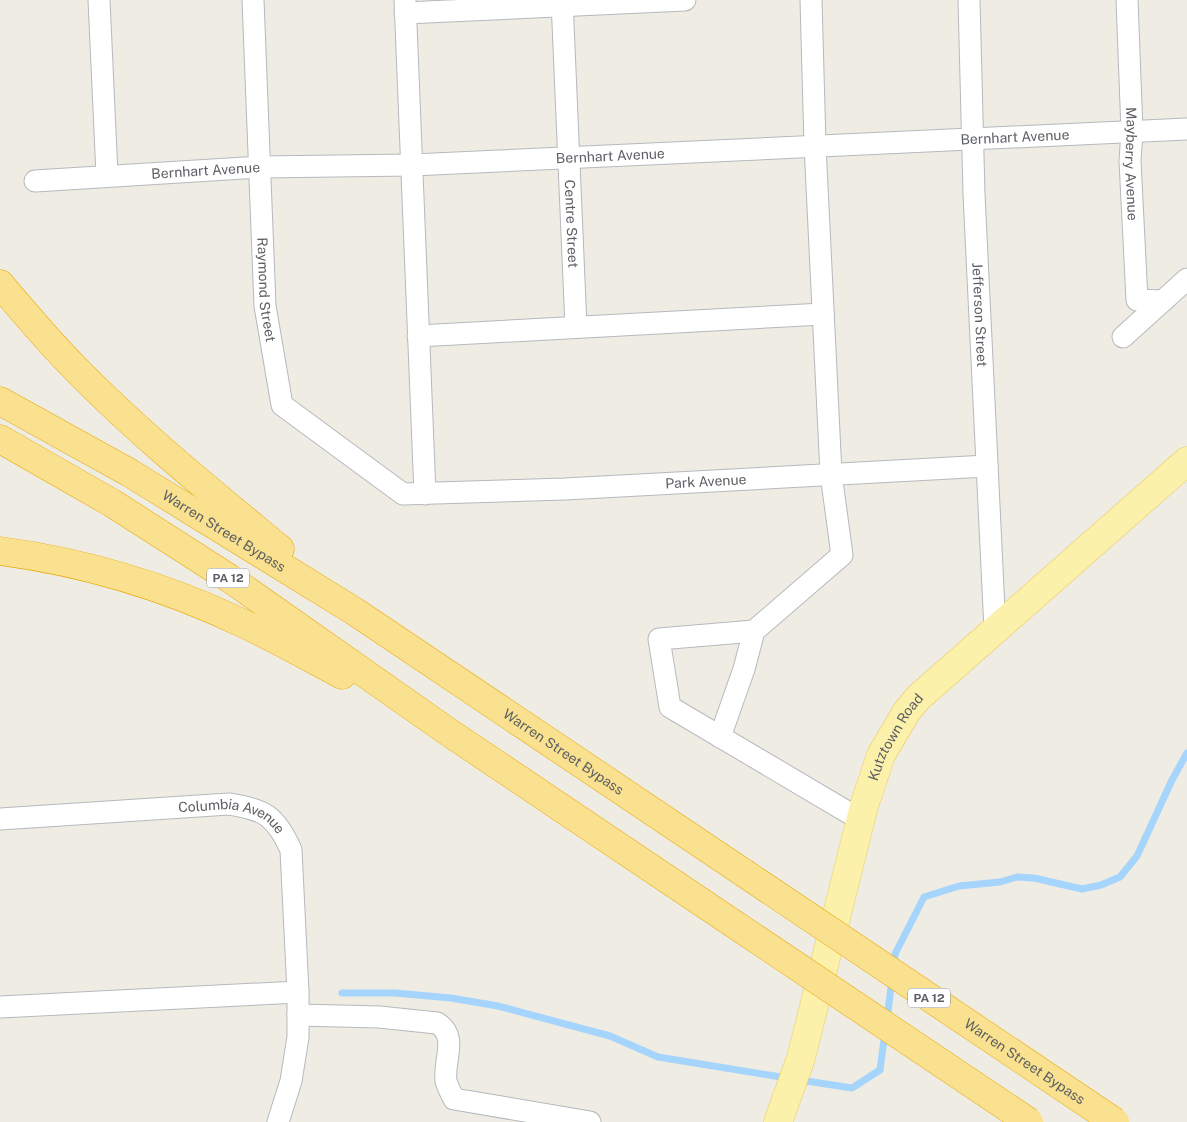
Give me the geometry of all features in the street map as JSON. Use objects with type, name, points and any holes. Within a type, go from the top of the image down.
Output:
[{"type":"highway","points":[[0,284],[73,367],[140,431],[354,612]]},
{"type":"highway","name":"Warren Street Bypass","points":[[0,401],[130,473],[354,612],[1115,1122]]},
{"type":"highway","name":"PA 12","points":[[0,440],[112,503],[229,578],[447,731],[1029,1122]]},
{"type":"highway","points":[[0,550],[94,568],[168,592],[203,606],[277,640],[447,731]]},
{"type":"main road","name":"Kutztown Road","points":[[782,1112],[801,1058],[861,820],[881,755],[907,710],[919,697],[1187,461]]},
{"type":"street","points":[[99,0],[107,175]]},
{"type":"street","name":"Raymond Street","points":[[253,0],[265,306],[282,406],[403,494],[425,494]]},
{"type":"street","points":[[425,494],[405,6],[684,0]]},
{"type":"street","points":[[720,737],[744,669],[754,631],[842,555],[831,474],[811,0]]},
{"type":"street","name":"Jefferson Street","points":[[968,0],[995,630]]},
{"type":"street","name":"Mayberry Avenue","points":[[1127,0],[1132,131],[1130,161],[1136,300],[1163,301]]},
{"type":"street","name":"Centre Street","points":[[562,3],[576,327]]},
{"type":"street","name":"Bernhart Avenue","points":[[35,181],[107,175],[260,167],[412,165],[1187,129]]},
{"type":"street","points":[[1123,337],[1187,278]]},
{"type":"street","points":[[418,336],[823,314]]},
{"type":"street","name":"Park Avenue","points":[[425,494],[565,489],[987,466]]},
{"type":"street","points":[[754,631],[659,639],[670,708],[861,820]]},
{"type":"street","name":"Columbia Avenue","points":[[0,819],[229,804],[249,807],[269,816],[283,832],[291,850],[298,992],[298,1037],[291,1081],[278,1122]]},
{"type":"street","points":[[0,1007],[298,992]]},
{"type":"street","points":[[298,1014],[379,1017],[437,1023],[445,1028],[449,1039],[446,1079],[454,1099],[590,1122]]},
{"type":"waterway","points":[[894,967],[895,954],[924,897],[959,886],[1000,882],[1017,877],[1034,878],[1082,889],[1101,885],[1120,877],[1137,856],[1172,780],[1187,753]]},
{"type":"waterway","points":[[887,1019],[892,980]]},
{"type":"waterway","points":[[342,993],[395,993],[451,998],[498,1006],[610,1036],[658,1057],[787,1078]]},
{"type":"waterway","points":[[800,1080],[852,1088],[880,1070],[885,1032]]}]
